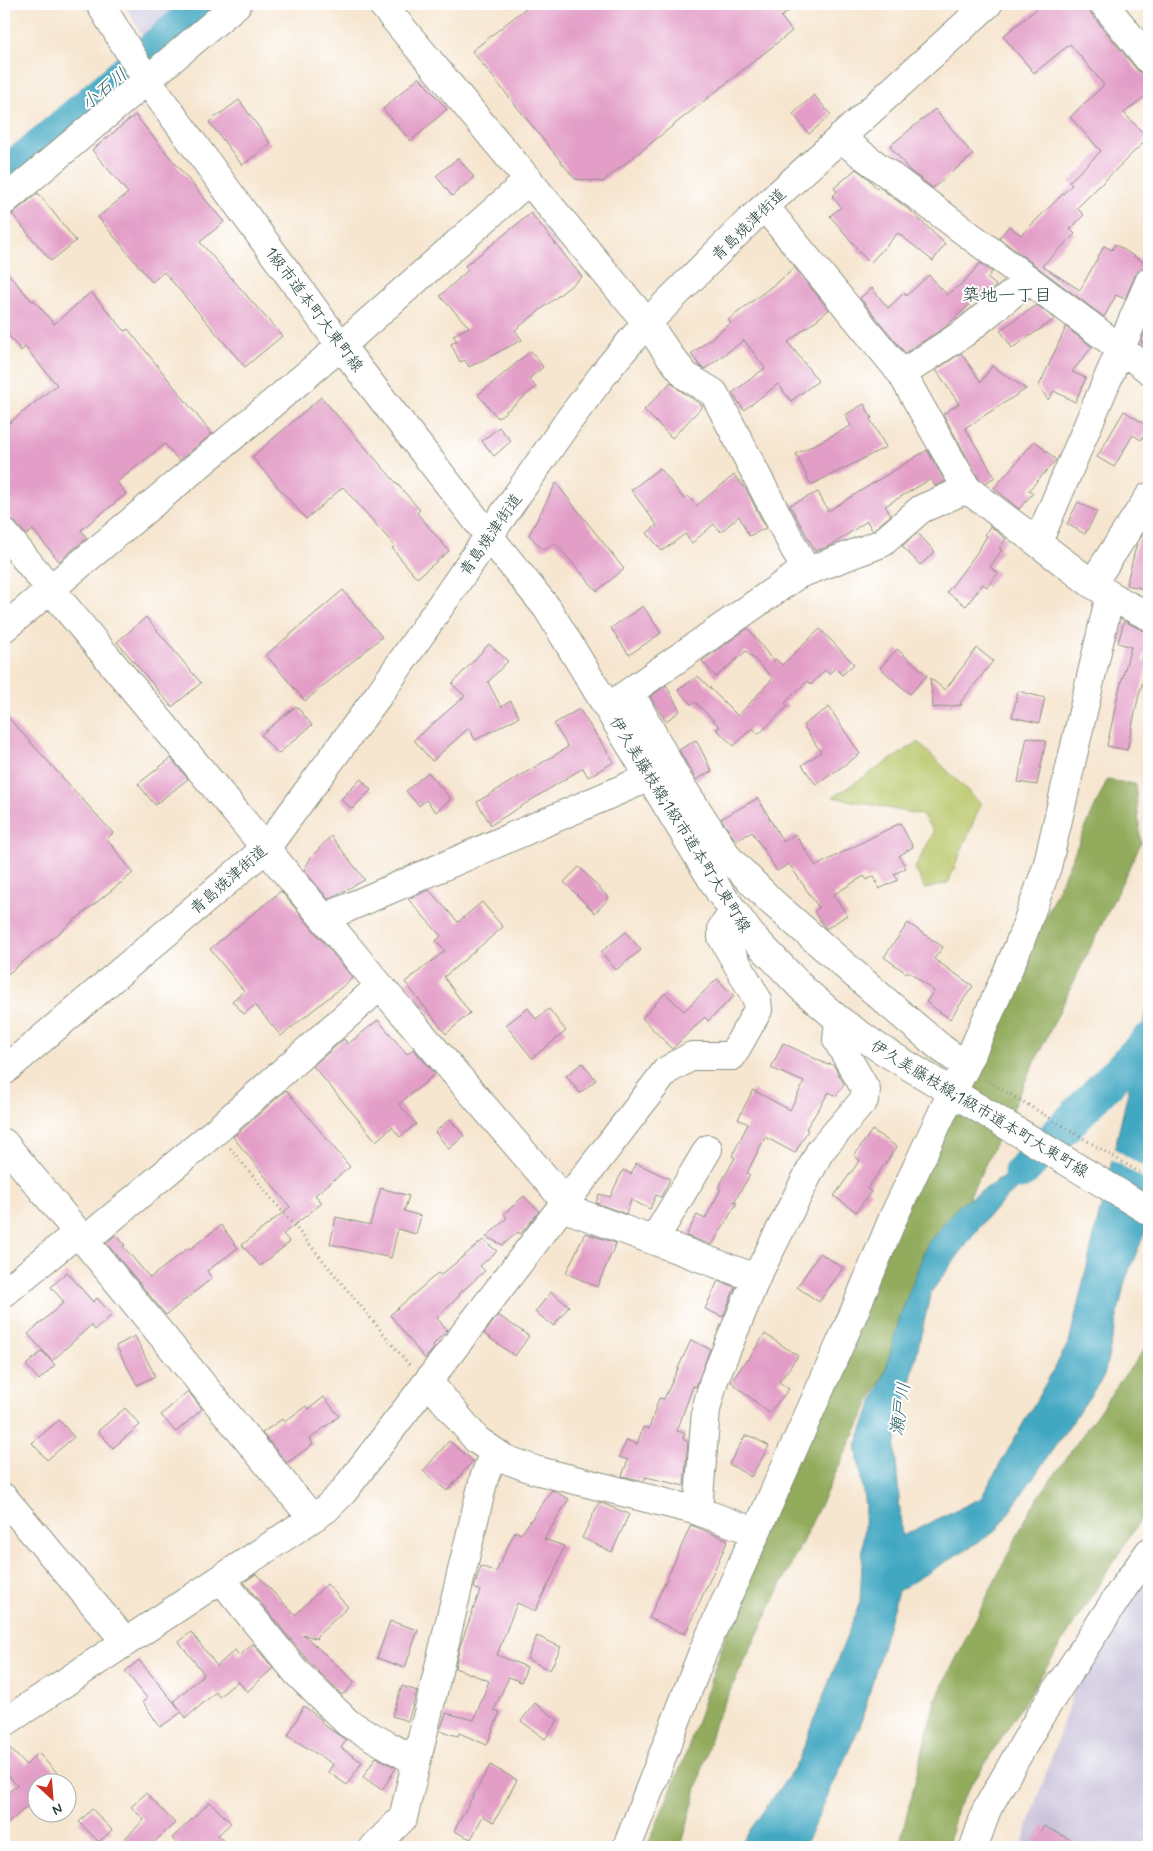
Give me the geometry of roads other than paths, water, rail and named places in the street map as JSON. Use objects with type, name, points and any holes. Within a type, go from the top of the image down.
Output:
[{"type":"street","name":"1級市道本町大東町線","points":[[100,4],[146,79],[341,346],[488,535]]},
{"type":"street","points":[[4,200],[237,4]]},
{"type":"street","points":[[382,4],[647,323],[686,376],[714,393],[806,572]]},
{"type":"street","name":"青島焼津街道","points":[[4,1070],[266,848],[380,692],[488,535],[598,382],[647,323],[765,207],[988,4]]},
{"type":"street","points":[[1104,4],[1149,60]]},
{"type":"street","points":[[840,138],[1149,370]]},
{"type":"street","points":[[4,628],[341,346],[529,180]]},
{"type":"street","points":[[765,207],[902,374],[967,489],[1101,590],[1149,616]]},
{"type":"street","points":[[902,374],[964,333],[1029,280]]},
{"type":"street","points":[[1038,542],[1149,282]]},
{"type":"street","points":[[606,708],[797,575],[882,543],[921,509],[967,489]]},
{"type":"street","points":[[627,1847],[702,1654],[853,1315],[893,1218],[956,1094],[972,1070],[1047,867],[1101,590],[1149,497]]},
{"type":"street","points":[[4,533],[380,986],[564,1204],[756,1278]]},
{"type":"street","name":"伊久美藤枝線;1級市道本町大東町線","points":[[488,535],[547,608],[606,708],[719,891],[751,936],[803,989],[839,1020],[879,1048],[1149,1211]]},
{"type":"street","points":[[630,692],[678,781],[729,859],[772,902],[874,992],[941,1048],[972,1070]]},
{"type":"street","points":[[324,918],[650,777]]},
{"type":"street","points":[[4,1722],[326,1509],[343,1492],[666,1071],[692,1056],[732,1056],[758,1010],[757,999],[722,937],[722,928],[734,912]]},
{"type":"street","points":[[4,1293],[80,1237],[216,1130],[380,986]]},
{"type":"street","points":[[698,1511],[706,1410],[714,1380],[756,1278],[820,1151],[864,1100],[866,1090],[837,1040],[839,1020]]},
{"type":"street","points":[[4,1143],[312,1518]]},
{"type":"street","points":[[654,1240],[708,1149]]},
{"type":"street","points":[[427,1383],[477,1440],[505,1459],[534,1470],[698,1511],[756,1532]]},
{"type":"street","points":[[374,1847],[403,1818],[415,1761],[484,1478],[494,1452]]},
{"type":"street","points":[[4,1498],[126,1642]]},
{"type":"street","points":[[974,1847],[987,1809],[1040,1716],[1149,1552]]},
{"type":"street","points":[[221,1579],[297,1672],[348,1723],[415,1761]]},
{"type":"water","points":[[1149,1001],[1149,1222],[1125,1281],[1104,1376],[996,1531],[898,1591],[860,1726],[804,1847],[738,1847],[798,1762],[860,1602],[865,1506],[856,1445],[885,1372],[900,1316],[927,1244],[958,1206],[1038,1155],[1048,1159],[987,1217],[931,1292],[895,1447],[902,1536],[981,1498],[1069,1342],[1132,1075],[1093,1117],[1081,1111],[1141,1034]]},
{"type":"waterway","name":"小石川","points":[[4,174],[33,152],[205,4]]},
{"type":"waterway","name":"瀬戸川","points":[[1021,1172],[1149,1040]]},
{"type":"district","name":"築地一丁目","points":[[1007,295]]}]
